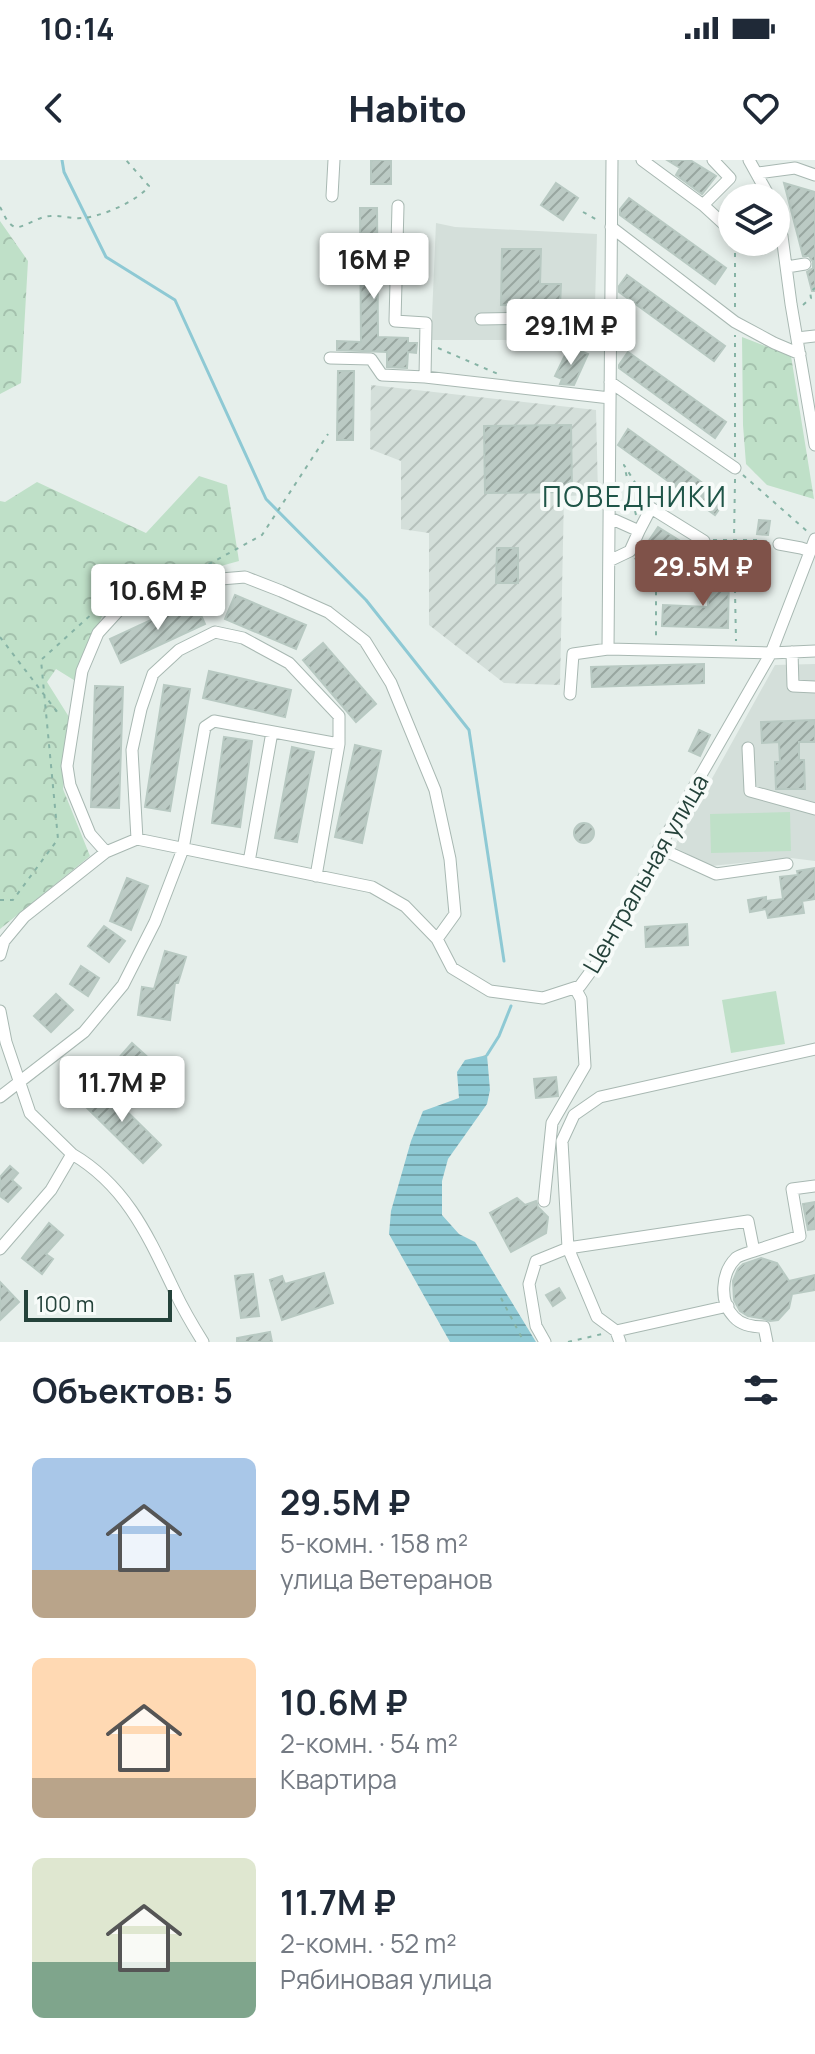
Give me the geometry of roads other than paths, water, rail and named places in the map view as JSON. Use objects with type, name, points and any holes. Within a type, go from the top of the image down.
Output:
[{"type":"street","points":[[332,196],[334,160]]},
{"type":"street","points":[[608,649],[612,160]]},
{"type":"street","points":[[642,160],[703,205],[718,220]]},
{"type":"street","points":[[703,205],[730,178],[713,160]]},
{"type":"street","points":[[749,160],[763,184]]},
{"type":"street","points":[[758,173],[795,168],[815,175]]},
{"type":"street","points":[[398,206],[395,321],[426,323],[425,377]]},
{"type":"street","points":[[611,227],[735,322],[800,354]]},
{"type":"street","points":[[785,256],[815,445]]},
{"type":"street","points":[[787,267],[805,264]]},
{"type":"street","points":[[481,319],[611,317]]},
{"type":"street","points":[[797,338],[815,336]]},
{"type":"street","points":[[330,358],[371,359],[382,375],[610,398]]},
{"type":"street","points":[[610,382],[735,468]]},
{"type":"street","points":[[609,561],[630,551],[651,508],[704,541]]},
{"type":"street","points":[[610,518],[639,531]]},
{"type":"street","points":[[779,544],[801,548],[813,543]]},
{"type":"street","name":"Центральная улица","points":[[137,839],[372,887],[405,906],[437,939],[452,968],[490,991],[543,998],[580,986],[605,952],[659,848],[771,653],[813,543]]},
{"type":"street","points":[[106,852],[90,834],[70,785],[67,766],[82,671],[98,633],[120,609],[209,580],[245,577],[328,612],[365,641],[391,683],[435,790],[450,859],[455,914],[437,939]]},
{"type":"street","points":[[0,955],[2,941],[24,917],[106,852],[137,839],[132,750],[153,674],[179,650],[215,632],[243,638],[289,663],[339,716],[339,744],[316,876]]},
{"type":"street","points":[[570,694],[573,654],[608,649],[771,653],[815,651]]},
{"type":"street","points":[[792,652],[793,686],[815,687]]},
{"type":"street","points":[[0,1097],[84,1032],[123,985],[155,922],[183,849],[205,727],[214,721],[339,744]]},
{"type":"street","points":[[249,862],[272,732]]},
{"type":"street","points":[[748,748],[750,791],[815,809]]},
{"type":"street","points":[[659,848],[716,874],[787,864]]},
{"type":"street","points":[[544,1201],[552,1123],[585,1066],[581,999],[575,988]]},
{"type":"street","points":[[0,1011],[6,1042],[30,1113],[121,1195],[142,1225],[203,1342]]},
{"type":"street","points":[[728,1306],[618,1336],[597,1317],[568,1248],[562,1141],[574,1115],[600,1097],[815,1049]]},
{"type":"street","points":[[0,1249],[51,1190],[72,1154]]},
{"type":"street","points":[[767,1342],[764,1327],[749,1326],[735,1318],[723,1295],[725,1277],[737,1257],[800,1236],[792,1189],[815,1186]]},
{"type":"street","points":[[545,1342],[536,1326],[529,1284],[536,1261],[568,1248],[748,1221],[754,1251]]},
{"type":"water","points":[[487,1055],[490,1090],[487,1104],[448,1159],[442,1181],[442,1215],[459,1234],[475,1242],[536,1342],[450,1342],[389,1234],[391,1211],[423,1111],[459,1098],[457,1072],[465,1060]]},
{"type":"waterway","points":[[62,160],[64,172],[106,257],[175,300],[266,499],[366,600],[469,730],[504,961]]},
{"type":"waterway","points":[[487,1055],[499,1036],[511,1006]]},
{"type":"district","name":"ПОВЕДНИКИ","points":[[635,496]]}]
